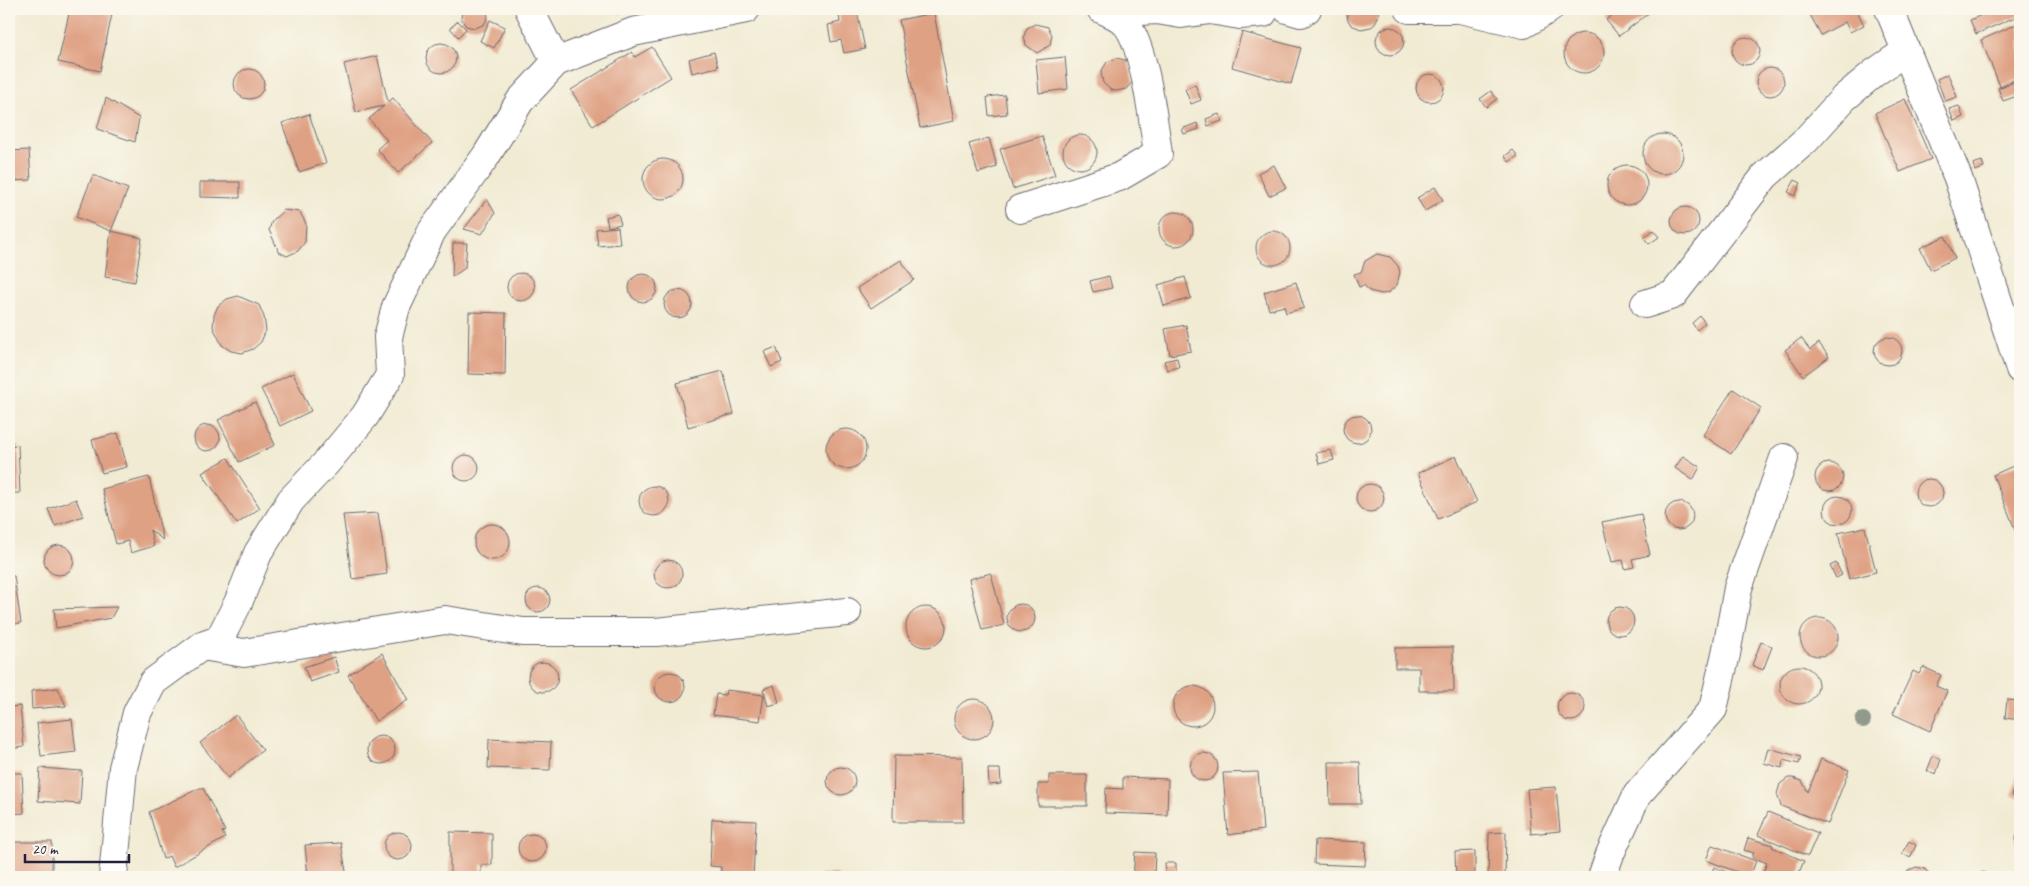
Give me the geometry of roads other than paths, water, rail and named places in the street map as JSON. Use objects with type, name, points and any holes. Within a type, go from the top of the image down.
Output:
[{"type":"street","points":[[529,9],[556,62]]},
{"type":"street","points":[[113,877],[123,768],[137,713],[153,682],[202,646],[219,640],[238,603],[258,553],[290,500],[327,462],[365,416],[390,375],[388,337],[396,307],[432,231],[486,156],[520,101],[556,62],[633,32],[746,9]]},
{"type":"street","points":[[1112,14],[1157,10],[1181,14],[1210,10],[1240,14],[1263,13],[1265,9]]},
{"type":"street","points":[[1287,9],[1301,13],[1307,9]]},
{"type":"street","points":[[1409,9],[1454,9]]},
{"type":"street","points":[[1460,9],[1524,24],[1549,9]]},
{"type":"street","points":[[1889,9],[1958,178],[2020,369]]},
{"type":"street","points":[[1020,209],[1119,176],[1158,154],[1144,75],[1133,36],[1112,14]]},
{"type":"street","points":[[1645,304],[1672,295],[1765,176],[1806,140],[1844,98],[1906,50]]},
{"type":"street","points":[[1602,877],[1610,854],[1637,795],[1713,709],[1726,654],[1738,588],[1784,458]]},
{"type":"street","points":[[202,646],[244,653],[444,620],[523,632],[656,632],[848,612]]}]
